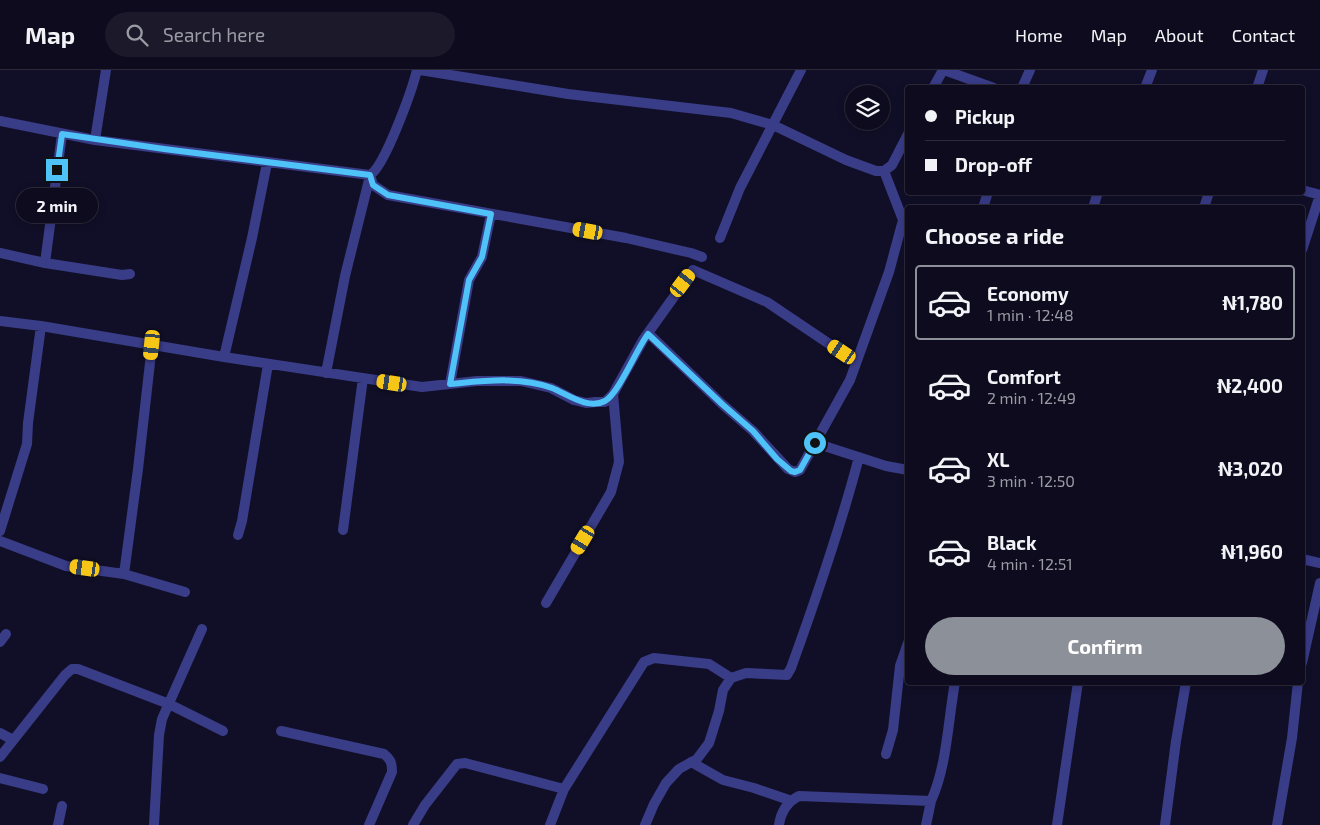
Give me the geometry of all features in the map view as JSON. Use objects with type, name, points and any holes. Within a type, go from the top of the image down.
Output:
[{"type":"street","points":[[96,140],[106,70]]},
{"type":"street","points":[[326,373],[345,276],[370,175],[374,173],[383,157],[412,90],[418,70],[568,94],[732,113],[773,125],[846,160],[876,171],[884,171],[892,165],[905,140]]},
{"type":"street","points":[[720,238],[740,188],[801,70]]},
{"type":"street","points":[[935,85],[943,70],[986,85]]},
{"type":"street","points":[[1023,85],[1030,70]]},
{"type":"street","points":[[1146,85],[1152,70]]},
{"type":"street","points":[[1258,85],[1263,70]]},
{"type":"street","points":[[0,121],[96,140],[370,175]]},
{"type":"street","points":[[45,263],[62,134]]},
{"type":"street","points":[[224,357],[252,238],[267,163]]},
{"type":"street","points":[[884,171],[905,218]]},
{"type":"street","points":[[370,175],[373,185],[388,195],[626,238],[702,257]]},
{"type":"street","points":[[1305,191],[1320,195],[1305,241]]},
{"type":"street","points":[[450,384],[469,280],[482,257],[491,214]]},
{"type":"street","points":[[648,334],[753,431],[777,459],[791,471],[800,470],[850,380],[890,272],[905,223]]},
{"type":"street","points":[[0,253],[45,263],[122,275],[130,274]]},
{"type":"street","points":[[0,321],[422,387],[477,381],[521,381],[551,388],[574,400],[586,403],[605,402],[613,394],[648,334],[693,270],[767,302],[856,362]]},
{"type":"street","points":[[0,531],[27,444],[41,326]]},
{"type":"street","points":[[124,574],[152,345]]},
{"type":"street","points":[[238,535],[268,364]]},
{"type":"street","points":[[343,530],[362,378]]},
{"type":"street","points":[[546,603],[611,492],[619,462],[613,394]]},
{"type":"street","points":[[815,443],[886,466],[905,469]]},
{"type":"street","points":[[645,825],[666,783],[679,769],[697,759],[709,743],[720,711],[723,690],[731,678],[746,673],[786,675],[791,668],[848,500],[859,457]]},
{"type":"street","points":[[0,541],[66,566],[124,574],[185,592]]},
{"type":"street","points":[[1305,560],[1320,563]]},
{"type":"street","points":[[1305,650],[1320,583]]},
{"type":"street","points":[[154,825],[159,735],[162,719],[202,629]]},
{"type":"street","points":[[886,754],[893,730],[900,666],[905,652]]},
{"type":"street","points":[[550,825],[564,789],[644,662],[654,658],[709,664],[731,678]]},
{"type":"street","points":[[0,756],[65,675],[72,669],[78,669],[169,704],[223,731]]},
{"type":"street","points":[[926,825],[942,763],[952,710],[954,685]]},
{"type":"street","points":[[1057,825],[1078,685]]},
{"type":"street","points":[[1165,825],[1185,685]]},
{"type":"street","points":[[1277,825],[1292,738],[1298,685]]},
{"type":"street","points":[[281,731],[384,754],[389,759],[392,765],[392,772],[368,825]]},
{"type":"street","points":[[0,733],[13,740]]},
{"type":"street","points":[[691,762],[723,780],[789,800],[799,796],[808,796],[931,801]]},
{"type":"street","points":[[413,825],[425,805],[457,764],[464,763],[564,789]]},
{"type":"street","points":[[0,778],[43,789]]},
{"type":"street","points":[[778,825],[789,800]]},
{"type":"street","points":[[58,825],[62,806]]},
{"type":"route","points":[[57,170],[62,134],[370,175],[373,185],[388,195],[491,214],[482,257],[469,280],[450,384],[477,381],[521,381],[551,388],[574,400],[586,403],[605,402],[613,394],[648,334],[753,431],[777,459],[791,471],[800,470],[815,443]]}]
